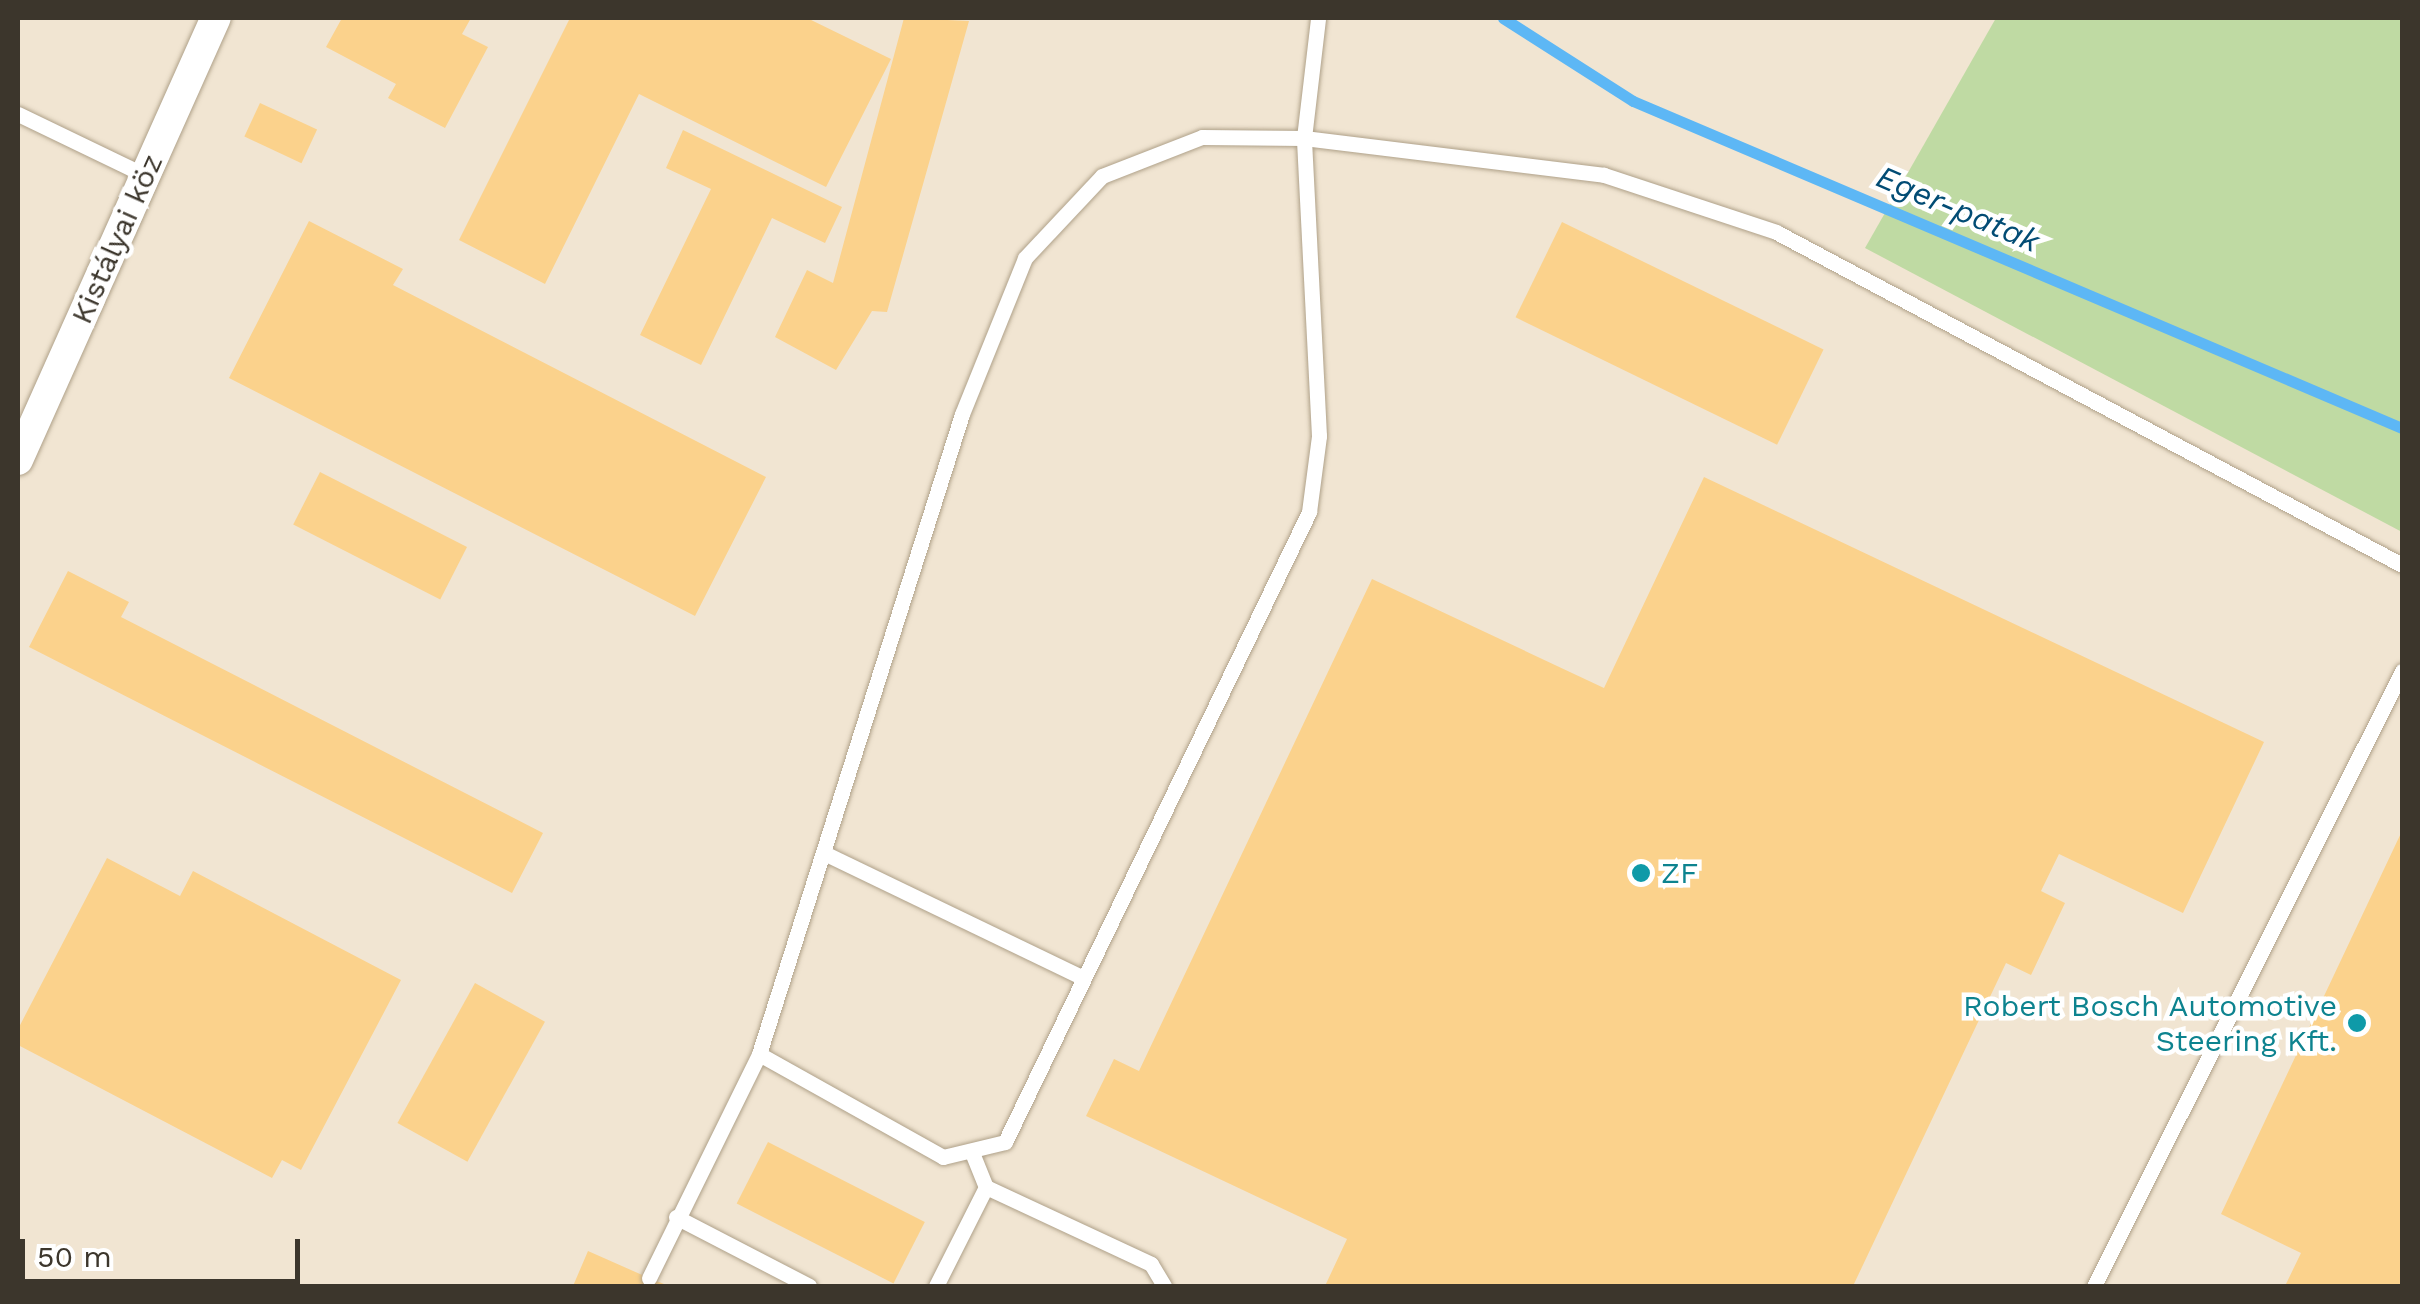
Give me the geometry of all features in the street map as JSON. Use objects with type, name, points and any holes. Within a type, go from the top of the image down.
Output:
[{"type":"street","name":"Kistályai köz","points":[[18,460],[216,18]]},
{"type":"lane","points":[[759,1054],[943,1157],[973,1155],[1005,1142],[1310,512],[1319,436],[1304,138],[1318,18]]},
{"type":"lane","points":[[18,114],[146,175]]},
{"type":"lane","points":[[649,1278],[759,1054],[962,414],[1025,258],[1102,176],[1202,137],[1304,138],[1604,175],[1776,232],[2402,565]]},
{"type":"lane","points":[[2094,1286],[2402,671]]},
{"type":"lane","points":[[824,853],[1084,978]]},
{"type":"lane","points":[[973,1155],[986,1187],[1152,1264],[1164,1286]]},
{"type":"lane","points":[[936,1286],[986,1187]]},
{"type":"lane","points":[[676,1217],[809,1286]]},
{"type":"shaded area","points":[[18,18],[1997,18],[2402,530],[2402,1286],[18,1286]]},
{"type":"green space","points":[[1996,18],[2402,18],[2402,532],[1865,248]]},
{"type":"building","points":[[342,18],[471,18],[462,34],[488,47],[445,128],[388,98],[396,84],[326,47]]},
{"type":"building","points":[[570,18],[807,18],[891,59],[826,187],[639,94],[545,284],[459,240]]},
{"type":"building","points":[[904,18],[969,21],[887,312],[872,311],[836,370],[775,337],[807,270],[833,283]]},
{"type":"building","points":[[260,103],[317,130],[301,163],[244,137]]},
{"type":"building","points":[[683,130],[842,207],[825,243],[772,218],[701,365],[640,335],[711,189],[666,168]]},
{"type":"building","points":[[309,221],[403,269],[393,285],[766,477],[695,616],[229,378]]},
{"type":"building","points":[[1562,222],[1824,350],[1777,445],[1516,317]]},
{"type":"building","points":[[320,472],[467,547],[440,599],[293,525]]},
{"type":"building","name":"ZF","points":[[1704,477],[2264,742],[2183,913],[2059,854],[2041,891],[2065,903],[2031,975],[2006,963],[1853,1286],[1325,1286],[1347,1239],[1086,1116],[1114,1059],[1139,1071],[1372,579],[1604,688]]},
{"type":"building","points":[[68,571],[129,602],[121,617],[543,833],[512,893],[29,647]]},
{"type":"building","name":"Robert Bosch Automotive Steering Kft.","points":[[2402,831],[2402,1286],[2285,1286],[2301,1253],[2221,1214]]},
{"type":"building","points":[[107,858],[180,896],[193,871],[401,980],[301,1170],[282,1160],[272,1178],[18,1045],[18,1029]]},
{"type":"building","points":[[475,983],[545,1022],[467,1162],[397,1123]]},
{"type":"building","points":[[768,1142],[925,1222],[893,1283],[737,1203]]},
{"type":"building","points":[[588,1251],[649,1278],[669,1286],[573,1286]]},
{"type":"waterway","name":"Eger-patak","points":[[1503,18],[1633,101],[2402,428]]},
{"type":"place","name":"ZF","points":[[1641,873]]},
{"type":"place","name":"Robert Bosch Automotive Steering Kft.","points":[[2357,1023]]}]
